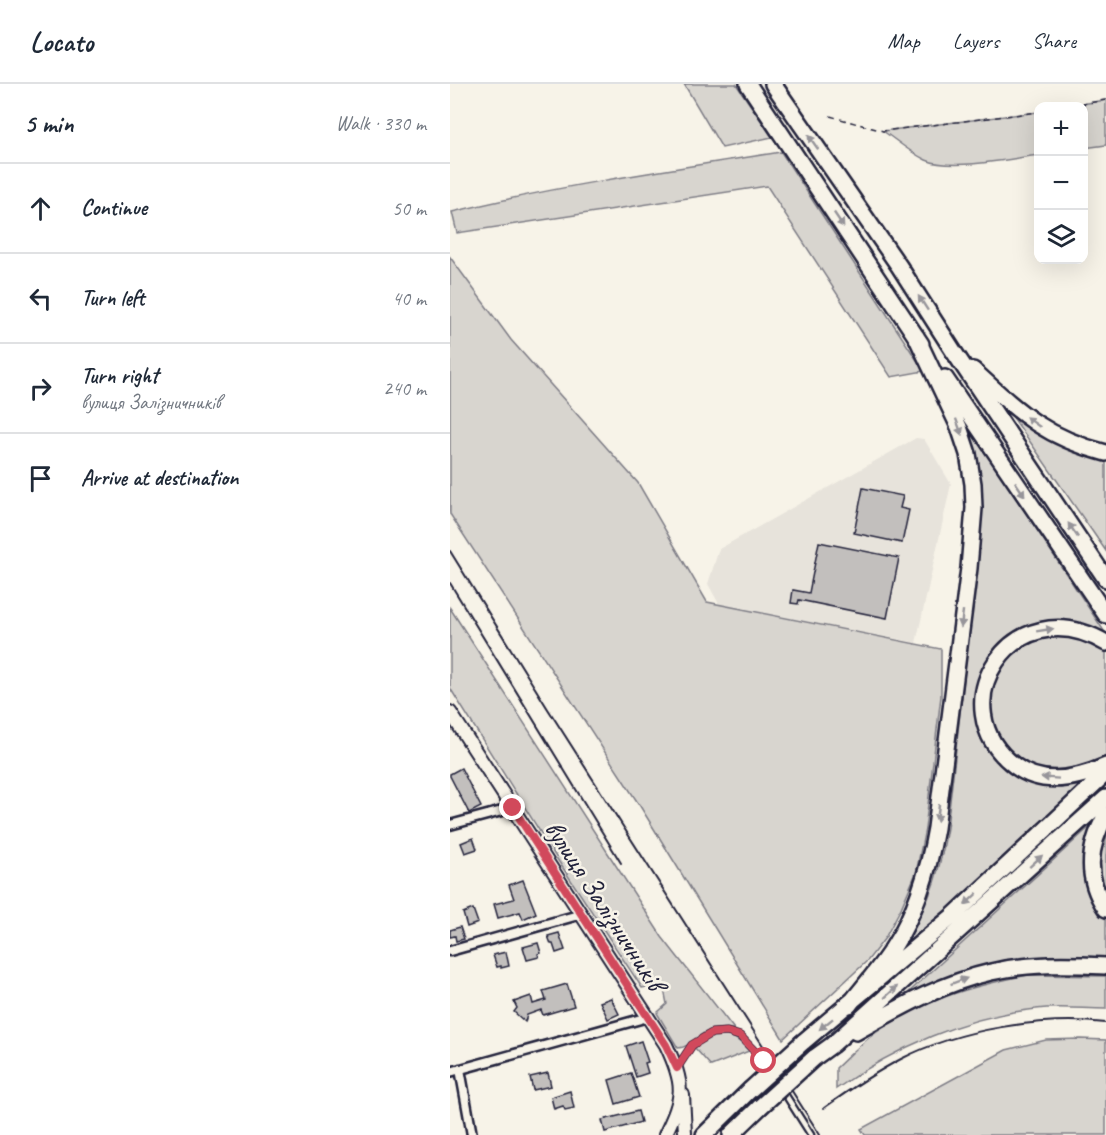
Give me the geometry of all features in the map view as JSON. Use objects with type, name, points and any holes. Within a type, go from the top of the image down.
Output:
[{"type":"highway","points":[[748,84],[1106,615]]},
{"type":"highway","points":[[773,84],[899,266],[1106,579]]},
{"type":"highway","points":[[849,1005],[895,945],[920,893],[930,863],[971,547],[974,507],[968,454],[953,411],[916,336]]},
{"type":"highway","points":[[954,352],[1015,409],[1041,428],[1064,440],[1106,453]]},
{"type":"highway","points":[[1106,643],[1078,630],[1064,628],[1048,628],[1017,639],[994,664],[987,680],[984,713],[986,729],[996,748],[1021,770],[1041,778],[1057,779],[1079,776],[1106,766]]},
{"type":"highway","points":[[704,1135],[803,1042],[953,916],[1106,773]]},
{"type":"highway","points":[[731,1135],[1106,798]]},
{"type":"highway","points":[[1106,815],[1097,830],[1090,864],[1095,889],[1106,909]]},
{"type":"highway","points":[[832,1045],[908,1003],[965,979],[1024,966],[1066,964],[1106,966]]},
{"type":"street","name":"вулиця Залізничників","points":[[450,712],[666,1045],[677,1068],[680,1082],[678,1101],[665,1135]]},
{"type":"street","points":[[450,825],[513,808]]},
{"type":"street","points":[[450,951],[582,915]]},
{"type":"street","points":[[450,1072],[648,1017]]},
{"type":"street","points":[[460,1070],[472,1135]]},
{"type":"street","points":[[680,1082],[686,1133]]},
{"type":"lane","points":[[677,1068],[692,1045],[712,1033],[727,1032],[740,1036],[764,1061],[811,1135]]},
{"type":"path","points":[[1088,103],[1106,100]]},
{"type":"path","points":[[830,116],[883,131],[1034,112]]},
{"type":"shaded area","points":[[684,84],[736,84],[772,137],[722,148]]},
{"type":"shaded area","points":[[1106,100],[1106,145],[1088,147],[1088,103]]},
{"type":"shaded area","points":[[1034,112],[1034,156],[965,164],[937,163],[915,154],[883,131]]},
{"type":"shaded area","points":[[781,152],[924,371],[891,377],[767,186],[457,233],[452,212],[657,171]]},
{"type":"shaded area","points":[[450,257],[511,340],[638,483],[707,602],[941,649],[941,696],[925,829],[916,873],[885,938],[868,960],[783,1039],[640,806],[450,514]]},
{"type":"shaded area","points":[[1010,413],[1032,429],[1055,441],[1106,458],[1106,551]]},
{"type":"shaded area","points":[[962,417],[1106,634],[1106,638],[1083,627],[1061,623],[1039,624],[1019,632],[1001,644],[988,661],[980,682],[977,707],[981,732],[999,760],[1017,775],[1091,779],[892,962],[913,929],[928,898],[939,867],[947,828],[980,537],[980,508]]},
{"type":"shaded area","points":[[916,438],[924,439],[951,484],[916,643],[719,604],[708,584],[719,549]]},
{"type":"shaded area","points":[[450,608],[662,937],[734,1029],[707,1031],[686,1046],[678,1048],[657,1013],[667,1004],[664,989],[657,985],[642,988],[559,862],[450,688]]},
{"type":"shaded area","points":[[1060,632],[1106,650],[1106,756],[1084,770],[1066,774],[1029,769],[1002,747],[988,713],[991,680],[1020,643]]},
{"type":"shaded area","points":[[1095,822],[1085,851],[1083,870],[1086,889],[1106,918],[1106,961],[1072,959],[897,1003]]},
{"type":"shaded area","points":[[1106,825],[1106,898],[1095,861]]},
{"type":"shaded area","points":[[1028,975],[1106,976],[1106,1009],[1045,1008],[983,1019],[932,1036],[906,1048],[858,1074],[836,1089],[836,1068],[859,1046],[892,1022],[948,996]]},
{"type":"shaded area","points":[[720,1034],[736,1039],[749,1051],[711,1066],[695,1048],[709,1036]]},
{"type":"shaded area","points":[[1046,1040],[1106,1040],[1106,1135],[865,1135],[861,1129],[1006,1050]]},
{"type":"building","points":[[863,488],[903,496],[900,508],[909,510],[902,543],[854,533]]},
{"type":"building","points":[[819,542],[899,558],[887,618],[799,600],[798,604],[791,603],[793,590],[809,593]]},
{"type":"building","points":[[461,768],[481,807],[469,813],[450,776]]},
{"type":"building","points":[[473,838],[477,849],[465,853],[461,843]]},
{"type":"building","points":[[523,880],[536,913],[523,919],[520,912],[498,918],[494,904],[514,899],[509,885]]},
{"type":"building","points":[[473,909],[478,923],[467,927],[463,913]]},
{"type":"building","points":[[460,927],[464,939],[456,941],[455,936],[450,937],[450,930]]},
{"type":"building","points":[[559,933],[565,950],[556,953],[548,936]]},
{"type":"building","points":[[538,943],[541,953],[538,954],[539,957],[527,960],[523,947]]},
{"type":"building","points":[[506,952],[509,966],[497,967],[493,955]]},
{"type":"building","points":[[567,984],[574,1006],[543,1015],[541,1010],[527,1015],[525,1022],[514,1012],[517,1008],[514,1002],[531,996],[533,1004],[546,1000],[543,991]]},
{"type":"building","points":[[611,998],[619,1014],[608,1019],[600,1002]]},
{"type":"building","points":[[641,1041],[648,1062],[645,1063],[648,1073],[636,1077],[626,1046]]},
{"type":"building","points":[[548,1073],[551,1086],[533,1090],[530,1077]]},
{"type":"building","points":[[631,1073],[639,1097],[616,1104],[609,1080]]},
{"type":"building","points":[[570,1091],[574,1108],[565,1110],[563,1106],[554,1109],[551,1097]]},
{"type":"building","points":[[638,1111],[641,1122],[605,1132],[602,1120]]},
{"type":"railway","points":[[450,551],[820,1135]]},
{"type":"railway","points":[[450,583],[621,863]]},
{"type":"railway","points":[[824,1108],[891,1064],[948,1040],[1028,1023],[1055,1021],[1106,1023]]},
{"type":"route","points":[[513,808],[666,1045],[677,1068],[692,1045],[712,1033],[727,1032],[740,1036],[764,1061]]}]
